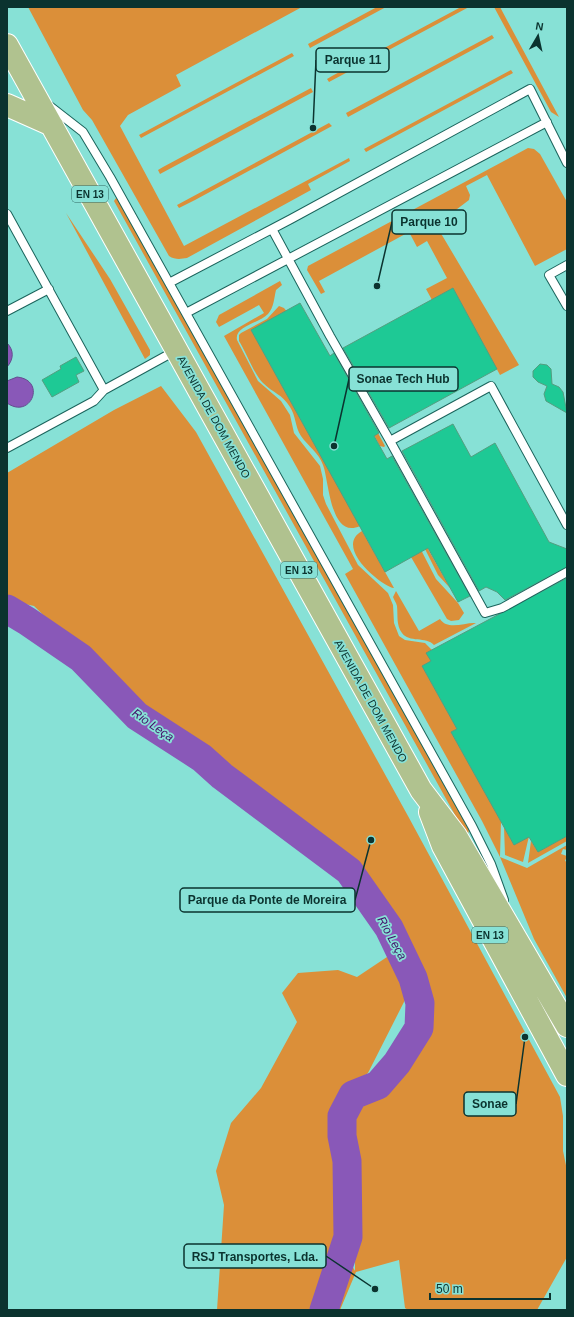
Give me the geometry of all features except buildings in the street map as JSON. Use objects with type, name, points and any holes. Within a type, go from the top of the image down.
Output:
[{"type":"main road","name":"AVENIDA DE DOM MENDO","points":[[7,45],[421,790],[443,846],[567,1075]]},
{"type":"main road","points":[[7,105],[52,125]]},
{"type":"main road","name":"AVENIDA DE DOM MENDO","points":[[421,790],[456,836],[567,1026]]},
{"type":"lane","points":[[169,283],[530,89],[567,163]]},
{"type":"lane","points":[[34,93],[83,132],[472,826],[491,864],[504,901],[509,927]]},
{"type":"lane","points":[[186,314],[547,122]]},
{"type":"lane","points":[[7,214],[104,390]]},
{"type":"lane","points":[[272,229],[485,613],[502,608],[567,572]]},
{"type":"lane","points":[[567,265],[549,275],[567,306]]},
{"type":"lane","points":[[7,311],[48,289]]},
{"type":"lane","points":[[7,448],[94,401],[104,390],[177,350]]},
{"type":"lane","points":[[390,441],[491,386],[567,525]]},
{"type":"shaded area","points":[[28,7],[302,7],[176,75],[181,86],[128,115],[120,126],[184,246],[349,158],[350,161],[308,184],[311,190],[187,258],[178,259],[171,257],[169,256],[92,120],[83,110]]},
{"type":"shaded area","points":[[377,7],[386,7],[310,48],[308,44]]},
{"type":"shaded area","points":[[461,7],[469,7],[329,82],[327,79],[332,76]]},
{"type":"shaded area","points":[[494,7],[500,7],[559,117],[551,112]]},
{"type":"shaded area","points":[[492,35],[494,38],[489,41],[348,117],[346,113]]},
{"type":"shaded area","points":[[292,53],[294,56],[141,138],[139,135]]},
{"type":"shaded area","points":[[511,70],[513,73],[366,152],[364,149]]},
{"type":"shaded area","points":[[311,88],[313,92],[160,174],[158,170],[163,167]]},
{"type":"shaded area","points":[[329,123],[332,126],[195,200],[179,208],[177,205]]},
{"type":"shaded area","points":[[528,148],[534,149],[540,154],[567,202],[567,249],[535,266],[487,175],[466,186],[470,195],[469,200],[436,225],[519,365],[500,375],[453,288],[432,300],[426,289],[447,278],[427,241],[417,247],[409,232],[319,281],[325,292],[321,294],[307,270],[308,266]]},
{"type":"shaded area","points":[[116,198],[119,200],[469,830],[468,834],[465,833],[114,201]]},
{"type":"shaded area","points":[[66,213],[110,279],[150,350],[150,355],[145,359]]},
{"type":"shaded area","points":[[280,281],[282,285],[276,290],[273,305],[268,314],[239,331],[237,340],[258,381],[281,401],[290,415],[294,433],[320,466],[323,479],[323,495],[326,504],[358,565],[388,593],[393,605],[394,623],[399,636],[405,640],[425,643],[432,650],[427,653],[431,661],[422,666],[457,729],[451,732],[501,821],[500,857],[482,821],[345,574],[353,569],[224,336],[264,313],[259,305],[219,327],[216,322],[219,315]]},
{"type":"shaded area","points":[[279,306],[284,308],[288,313],[251,330],[360,526],[350,528],[342,524],[337,517],[332,506],[321,461],[301,436],[290,407],[281,396],[263,383],[253,369],[239,341],[239,335],[241,333],[267,319]]},
{"type":"shaded area","points":[[7,343],[12,352],[12,358],[7,367]]},
{"type":"shaded area","points":[[17,377],[26,380],[31,385],[33,391],[32,398],[29,403],[23,407],[16,407],[7,403],[7,381]]},
{"type":"shaded area","points":[[161,386],[196,432],[408,816],[560,1097],[563,1116],[563,1151],[567,1170],[567,1257],[537,1310],[408,1310],[405,1308],[399,1260],[356,1272],[340,1310],[217,1310],[224,1205],[216,1171],[231,1123],[261,1088],[297,1022],[282,993],[298,973],[338,970],[357,977],[390,955],[406,987],[406,998],[368,1073],[357,1081],[333,1113],[339,1170],[340,1244],[355,1271],[355,1231],[347,1135],[355,1116],[354,1104],[358,1096],[395,1083],[421,1041],[426,1003],[424,980],[413,958],[348,861],[199,745],[135,704],[34,606],[7,600],[7,473],[114,410]]},
{"type":"shaded area","points":[[365,409],[385,446],[384,447],[380,446],[362,414]]},
{"type":"shaded area","points":[[403,505],[450,588],[438,575]]},
{"type":"shaded area","points":[[362,531],[394,588],[389,587],[372,575],[357,557],[353,547],[354,538]]},
{"type":"shaded area","points":[[420,548],[436,579],[458,603],[464,613],[459,620],[451,621],[447,619],[411,557]]},
{"type":"shaded area","points":[[396,591],[419,631],[440,619],[447,625],[476,623],[434,645],[431,642],[409,638],[402,633],[399,627],[397,606],[393,597]]},
{"type":"shaded area","points":[[504,827],[514,845],[529,836],[523,862],[505,855]]},
{"type":"shaded area","points":[[567,836],[567,841],[528,863],[531,841],[538,852]]},
{"type":"shaded area","points":[[567,845],[567,850],[563,849],[561,854],[567,856],[565,861],[567,862],[567,998],[534,939],[500,857],[527,868]]},
{"type":"waterway","name":"Rio Leça","points":[[7,609],[81,658],[137,716],[202,758],[222,776],[349,871],[389,928],[413,978],[420,1003],[419,1028],[397,1063],[378,1085],[353,1095],[342,1116],[342,1136],[347,1161],[348,1237],[324,1310]]},
{"type":"place","name":"Parque 11","points":[[313,128]]},
{"type":"place","name":"Parque 10","points":[[377,286]]},
{"type":"place","name":"Sonae Tech Hub","points":[[334,446]]},
{"type":"place","name":"Parque da Ponte de Moreira","points":[[371,840]]},
{"type":"place","name":"Sonae","points":[[525,1037]]},
{"type":"place","name":"RSJ Transportes, Lda.","points":[[375,1289]]}]
